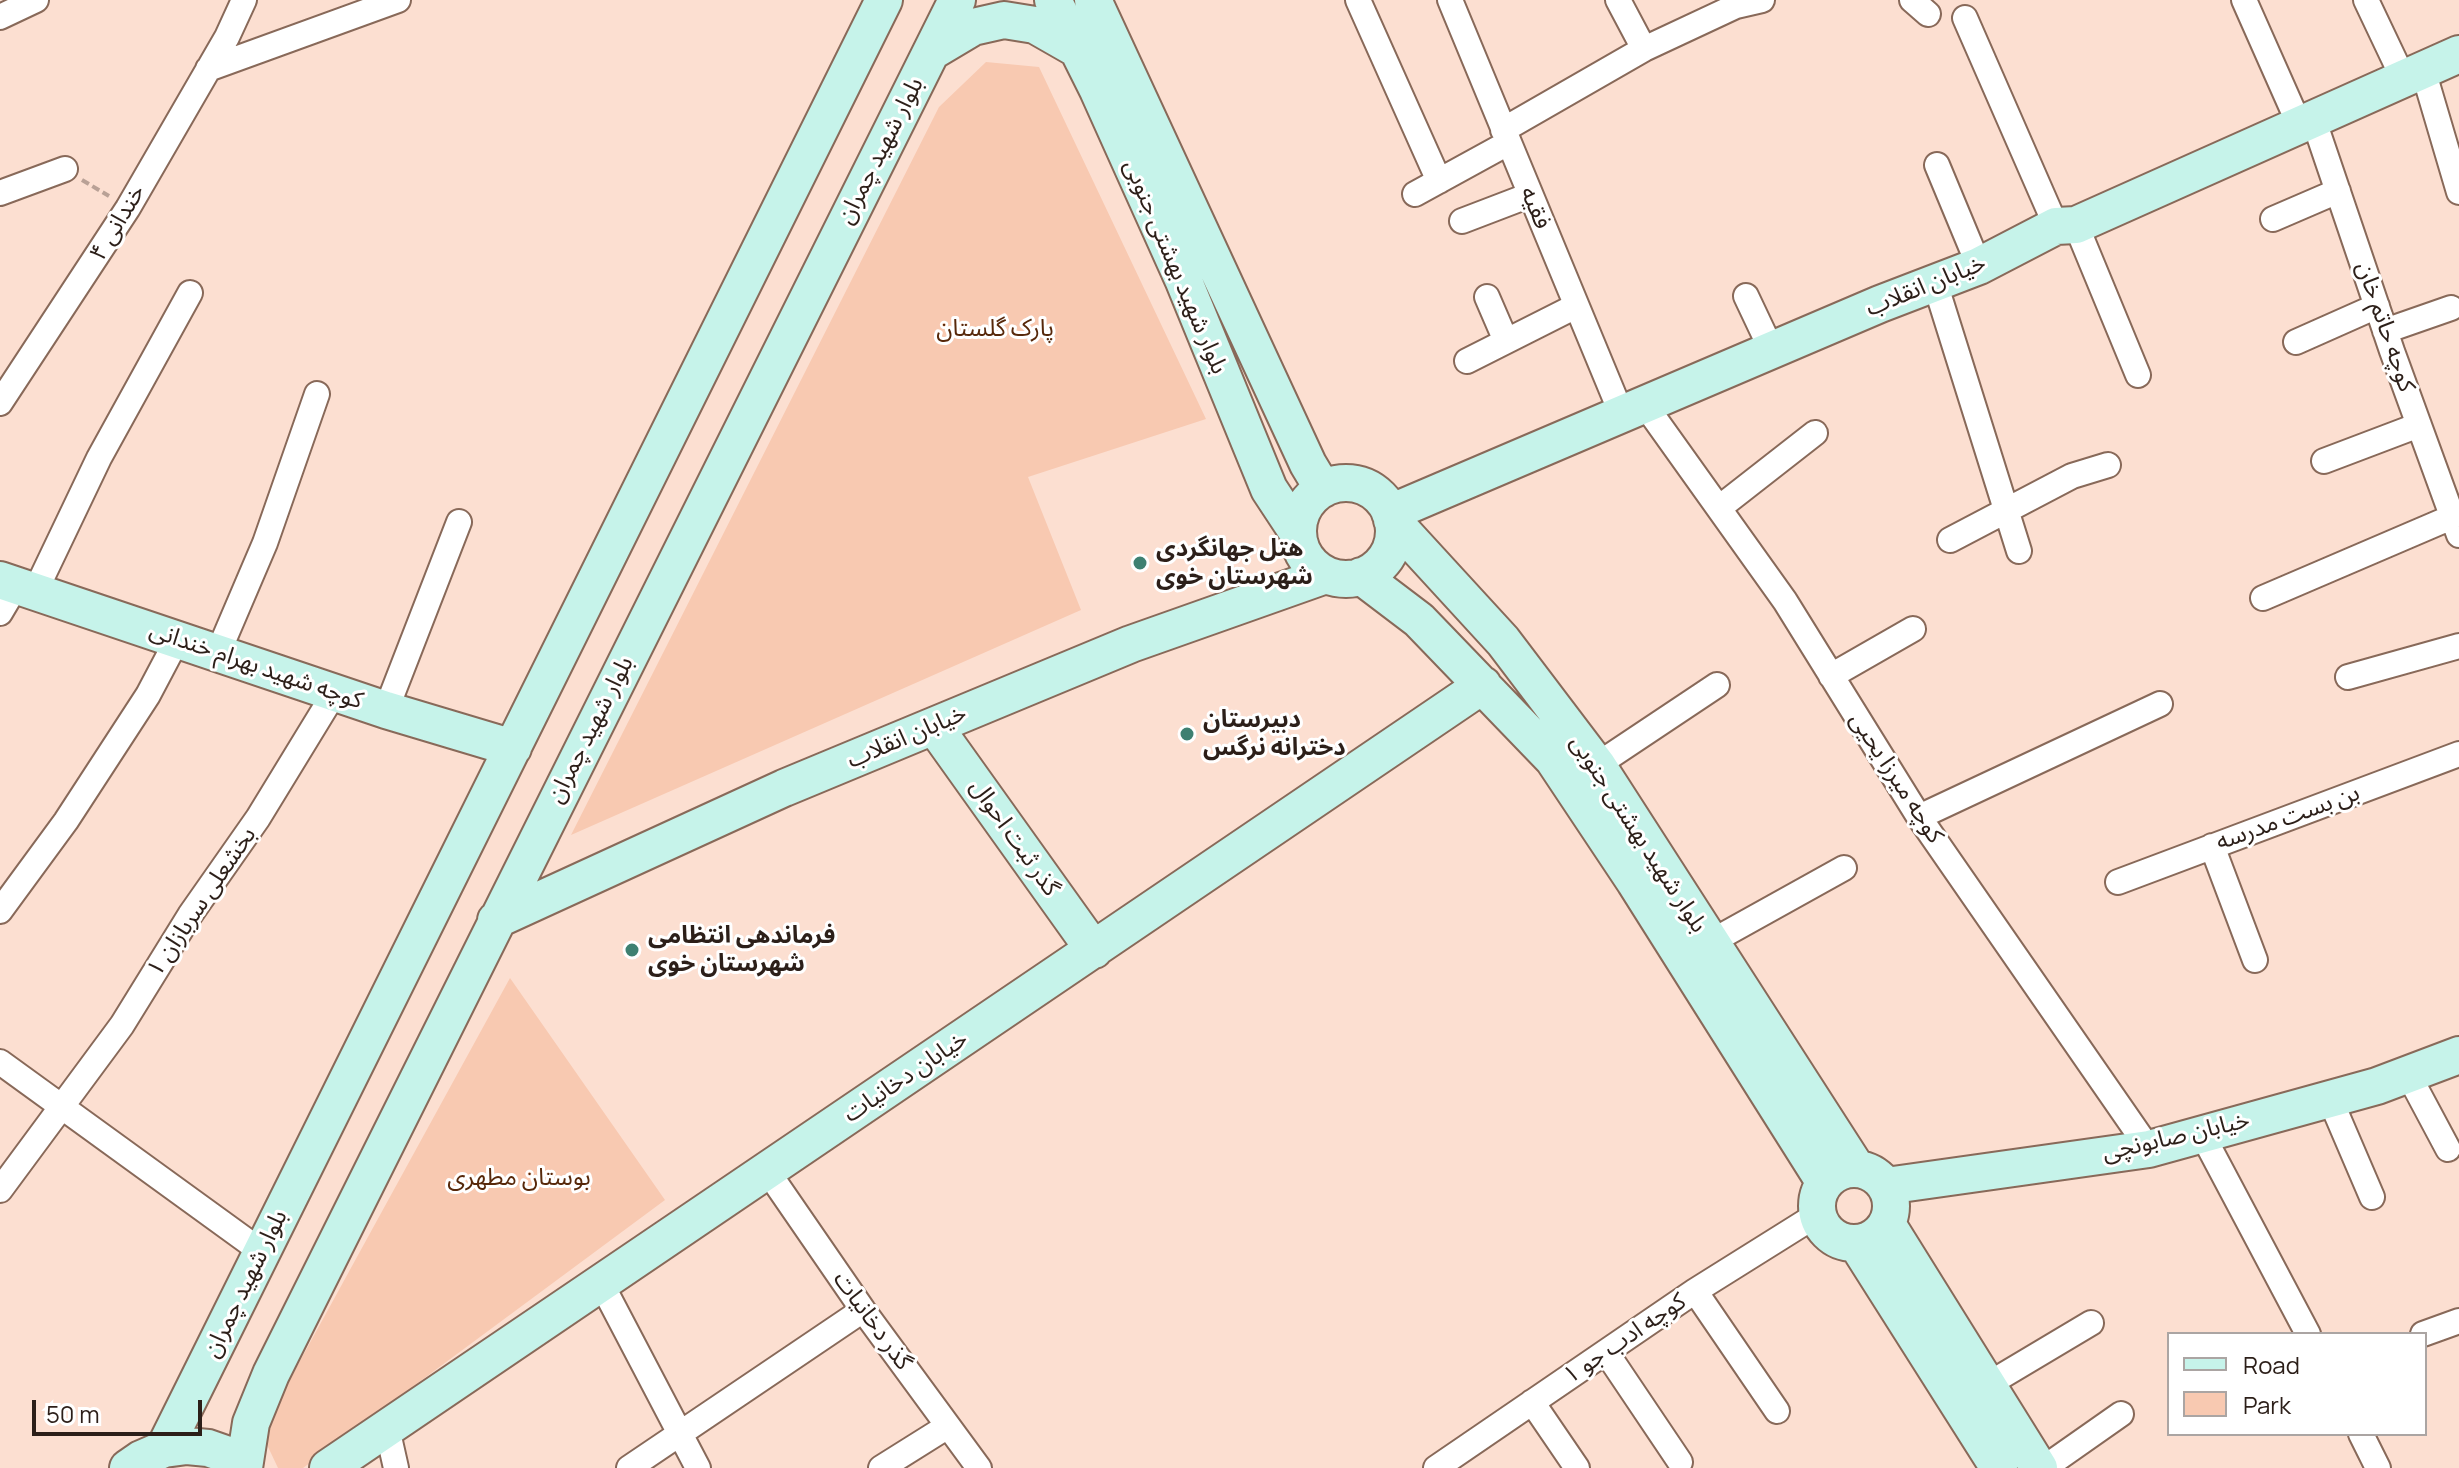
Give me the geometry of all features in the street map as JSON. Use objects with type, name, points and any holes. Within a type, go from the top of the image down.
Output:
[{"type":"main road","name":"بلوار شهید چمران","points":[[164,1449],[884,0]]},
{"type":"main road","name":"بلوار شهید چمران","points":[[244,1468],[251,1423],[271,1374],[957,0]]},
{"type":"main road","name":"بلوار شهید بهشتی جنوبی","points":[[1053,0],[1183,279],[1269,489],[1298,533]]},
{"type":"main road","name":"بلوار شهید بهشتی جنوبی","points":[[1093,0],[1308,464],[1323,489]]},
{"type":"main road","points":[[931,52],[973,27],[1004,20],[1035,25],[1077,49]]},
{"type":"main road","name":"خیابان انقلاب","points":[[1391,516],[1633,410],[1979,266],[2459,54]]},
{"type":"main road","points":[[1338,483],[1369,489],[1382,499],[1391,516],[1394,534],[1384,560],[1374,570],[1343,575],[1306,558],[1298,533],[1304,507],[1323,489],[1338,483]]},
{"type":"main road","name":"بلوار شهید بهشتی جنوبی","points":[[1391,516],[1503,641],[1597,765],[1709,943],[1846,1188]]},
{"type":"main road","name":"بلوار شهید بهشتی جنوبی","points":[[1343,575],[1419,620],[1553,759],[1846,1188]]},
{"type":"main road","name":"خیابان انقلاب","points":[[496,920],[784,788],[1131,644],[1343,575]]},
{"type":"main road","points":[[1419,620],[1418,605],[1424,594],[1437,588],[1455,586]]},
{"type":"main road","name":"کوچه شهید بهرام خندانی","points":[[13,593],[177,640],[386,710],[513,748]]},
{"type":"main road","name":"خیابان دخانیات","points":[[328,1468],[1483,685]]},
{"type":"main road","name":"گذر ثبت احوال","points":[[934,726],[1094,950]]},
{"type":"main road","name":"خیابان صابونچی","points":[[1846,1188],[2149,1149],[2377,1086],[2459,1055]]},
{"type":"main road","points":[[1846,1188],[1892,1205],[1887,1224],[1875,1238],[1857,1244],[1840,1241],[1825,1230],[1846,1188]]},
{"type":"main road","points":[[1887,1224],[2042,1468]]},
{"type":"main road","points":[[1857,1244],[1999,1468]]},
{"type":"main road","points":[[128,1468],[164,1449],[187,1446],[208,1448],[228,1455],[244,1468]]},
{"type":"street","points":[[0,17],[36,0]]},
{"type":"street","name":"خندانی ۴","points":[[0,403],[128,208],[227,37],[244,0]]},
{"type":"street","points":[[208,69],[398,0]]},
{"type":"street","points":[[1358,0],[1439,181]]},
{"type":"street","name":"فقیه","points":[[1450,0],[1576,306],[1633,410]]},
{"type":"street","points":[[1618,0],[1644,49]]},
{"type":"street","points":[[1415,194],[1644,49],[1736,6],[1762,0]]},
{"type":"street","name":"کوچه حاتم خان","points":[[2244,0],[2338,191],[2455,526]]},
{"type":"street","points":[[2366,0],[2413,74],[2459,192]]},
{"type":"street","points":[[1965,18],[2138,375]]},
{"type":"street","points":[[1937,165],[1979,266]]},
{"type":"street","points":[[0,193],[65,169]]},
{"type":"street","points":[[2273,219],[2338,191]]},
{"type":"street","points":[[1462,221],[1530,195]]},
{"type":"street","points":[[1935,283],[2019,551]]},
{"type":"street","points":[[13,593],[99,458],[190,293]]},
{"type":"street","points":[[1746,296],[1772,351]]},
{"type":"street","points":[[1487,297],[1506,341]]},
{"type":"street","points":[[1467,361],[1576,306]]},
{"type":"street","points":[[2296,342],[2377,306]]},
{"type":"street","points":[[2385,331],[2451,308]]},
{"type":"street","points":[[218,653],[265,543],[317,394]]},
{"type":"street","name":"کوچه میرزا یحیی","points":[[1633,410],[1719,508],[1785,601],[1919,817],[2149,1149]]},
{"type":"street","points":[[2324,461],[2419,425]]},
{"type":"street","points":[[1719,508],[1815,433]]},
{"type":"street","points":[[1950,540],[2072,476],[2108,465]]},
{"type":"street","points":[[386,710],[459,522]]},
{"type":"street","points":[[2263,598],[2455,526]]},
{"type":"street","points":[[1831,676],[1913,629]]},
{"type":"street","points":[[0,911],[66,821],[140,708],[177,640]]},
{"type":"street","points":[[2348,677],[2459,646]]},
{"type":"street","points":[[1597,765],[1717,685]]},
{"type":"street","name":"بخشعلی سربازان ۱","points":[[0,1190],[122,1025],[190,915],[258,818],[335,692]]},
{"type":"street","points":[[1919,817],[2160,704]]},
{"type":"street","name":"بن بست مدرسه","points":[[2118,882],[2459,754]]},
{"type":"street","points":[[2212,846],[2255,960]]},
{"type":"street","points":[[1709,943],[1844,868]]},
{"type":"street","points":[[0,1062],[262,1252]]},
{"type":"street","points":[[2408,1074],[2448,1149]]},
{"type":"street","points":[[2330,1099],[2372,1197]]},
{"type":"street","points":[[2202,1134],[2307,1332]]},
{"type":"street","name":"گذر دخانیات","points":[[768,1172],[863,1310],[979,1468]]},
{"type":"street","name":"کوچه ادب جو ۱","points":[[1442,1466],[1846,1188]]},
{"type":"street","points":[[601,1283],[698,1468]]},
{"type":"street","points":[[1695,1291],[1777,1411]]},
{"type":"street","points":[[629,1468],[863,1310]]},
{"type":"street","points":[[2427,1333],[2459,1321]]},
{"type":"street","points":[[1987,1385],[2091,1323]]},
{"type":"street","points":[[1606,1352],[1680,1462]]},
{"type":"street","points":[[1532,1402],[1577,1468]]},
{"type":"street","points":[[2042,1468],[2121,1414]]},
{"type":"street","points":[[881,1468],[948,1426]]},
{"type":"street","points":[[387,1428],[396,1468]]},
{"type":"street","points":[[2362,1436],[2378,1468]]},
{"type":"path","points":[[65,169],[128,208]]},
{"type":"green space","name":"پارک گلستان","points":[[986,62],[1039,67],[1206,419],[1028,477],[1081,610],[571,835],[939,107]]},
{"type":"green space","name":"بوستان مطهری","points":[[510,978],[665,1200],[303,1468],[278,1468],[261,1432]]},
{"type":"place","name":"هتل جهانگردی شهرستان خوی","points":[[1140,563]]},
{"type":"place","name":"دبیرستان دخترانه نرگس","points":[[1187,734]]},
{"type":"place","name":"فرماندهی انتظامی شهرستان خوی","points":[[632,950]]}]
